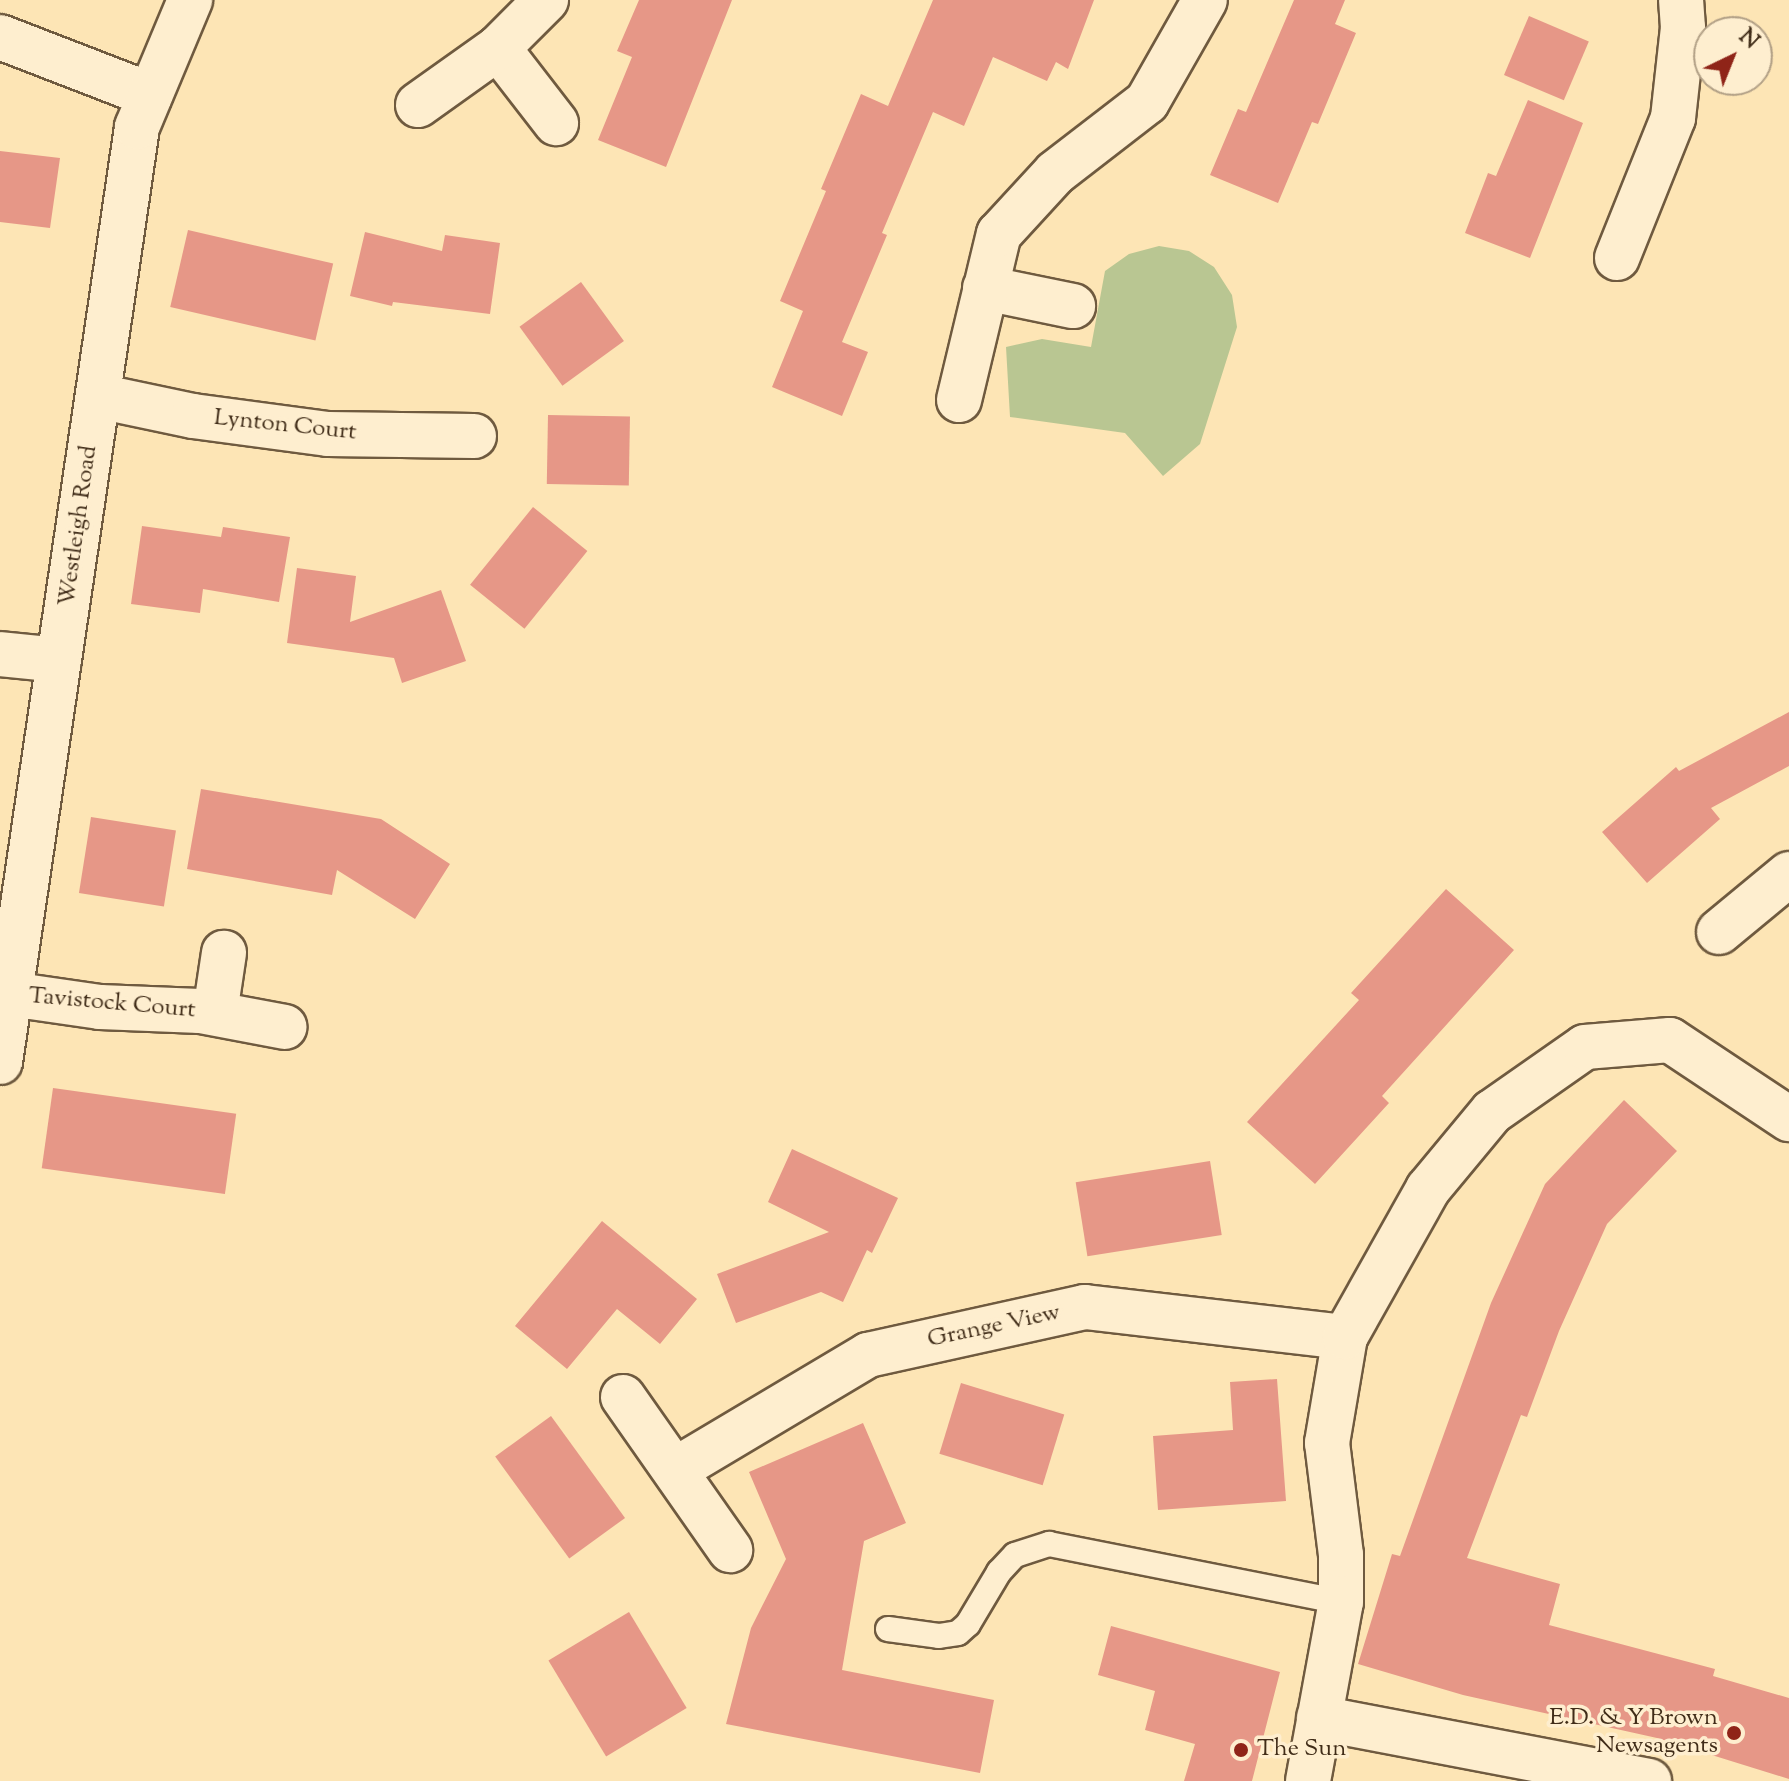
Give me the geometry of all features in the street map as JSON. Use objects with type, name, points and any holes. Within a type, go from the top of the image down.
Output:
[{"type":"street","name":"Westleigh Road","points":[[0,1062],[137,127],[190,0]]},
{"type":"street","points":[[418,105],[498,48],[546,0]]},
{"type":"street","points":[[959,400],[999,234],[1055,173],[1147,102],[1205,0]]},
{"type":"street","points":[[1617,258],[1673,118],[1683,28],[1681,0]]},
{"type":"street","points":[[0,37],[150,95]]},
{"type":"street","points":[[498,48],[556,123]]},
{"type":"street","points":[[985,288],[1073,306]]},
{"type":"street","name":"Lynton Court","points":[[98,396],[193,416],[328,434],[474,436]]},
{"type":"street","points":[[0,654],[59,660]]},
{"type":"street","points":[[1719,932],[1789,874]]},
{"type":"street","name":"Tavistock Court","points":[[215,1013],[224,953]]},
{"type":"street","name":"Tavistock Court","points":[[10,994],[100,1007],[215,1013],[285,1027]]},
{"type":"street","points":[[1308,1781],[1341,1602],[1341,1555],[1327,1443],[1345,1337],[1428,1189],[1492,1112],[1585,1047],[1670,1040],[1789,1119]]},
{"type":"street","name":"Grange View","points":[[675,1470],[868,1355],[1085,1307],[1345,1337]]},
{"type":"street","points":[[623,1397],[730,1550]]},
{"type":"street","points":[[1319,1718],[1649,1781]]},
{"type":"lane","points":[[888,1629],[939,1636],[958,1633],[968,1624],[999,1572],[1015,1555],[1049,1544],[1341,1602]]},
{"type":"green space","points":[[1159,246],[1189,251],[1214,267],[1232,295],[1237,327],[1200,444],[1163,476],[1125,433],[1010,417],[1006,347],[1042,339],[1091,347],[1105,271],[1129,254]]},
{"type":"building","points":[[639,0],[732,0],[666,167],[598,140],[632,57],[617,51]]},
{"type":"building","points":[[933,0],[1094,0],[1068,69],[1056,62],[1047,81],[993,57],[964,126],[933,112],[882,233],[887,235],[842,342],[868,352],[842,416],[772,387],[803,311],[780,301],[826,191],[821,189],[861,94],[888,106]]},
{"type":"building","points":[[1294,0],[1345,0],[1335,24],[1356,33],[1318,124],[1312,122],[1278,203],[1210,175],[1238,109],[1246,112]]},
{"type":"building","points":[[1529,16],[1589,41],[1564,100],[1504,75]]},
{"type":"building","points":[[1528,100],[1583,123],[1530,258],[1465,233],[1488,173],[1496,176]]},
{"type":"building","points":[[0,151],[60,158],[50,228],[0,222]]},
{"type":"building","points":[[188,230],[333,264],[315,340],[170,307]]},
{"type":"building","points":[[365,232],[442,251],[445,235],[500,243],[490,314],[393,302],[392,306],[350,296]]},
{"type":"building","points":[[581,282],[624,341],[562,386],[520,327]]},
{"type":"building","points":[[548,415],[630,416],[629,485],[547,484]]},
{"type":"building","points":[[533,507],[587,551],[524,629],[470,585]]},
{"type":"building","points":[[142,526],[221,537],[223,527],[290,537],[279,602],[203,589],[200,613],[131,604]]},
{"type":"building","points":[[297,568],[356,576],[350,622],[441,590],[466,661],[402,683],[394,658],[287,643]]},
{"type":"building","points":[[1789,712],[1789,766],[1711,808],[1720,819],[1647,883],[1602,832],[1676,767],[1679,771]]},
{"type":"building","points":[[201,789],[381,819],[450,864],[415,919],[337,870],[332,895],[187,869]]},
{"type":"building","points":[[91,817],[176,830],[164,907],[79,893]]},
{"type":"building","points":[[1446,889],[1514,950],[1382,1096],[1389,1103],[1315,1184],[1247,1122],[1359,1000],[1351,993]]},
{"type":"building","points":[[53,1088],[236,1114],[225,1194],[42,1168]]},
{"type":"building","points":[[1624,1100],[1677,1151],[1607,1224],[1559,1331],[1527,1417],[1521,1415],[1467,1558],[1560,1584],[1549,1625],[1715,1669],[1713,1676],[1789,1698],[1789,1779],[1657,1738],[1463,1695],[1358,1664],[1392,1554],[1400,1556],[1491,1303],[1545,1184]]},
{"type":"building","points":[[792,1149],[898,1198],[872,1253],[867,1250],[843,1302],[821,1292],[736,1323],[717,1274],[829,1232],[768,1202]]},
{"type":"building","points":[[1210,1161],[1222,1235],[1087,1256],[1076,1182]]},
{"type":"building","points":[[602,1221],[697,1299],[660,1344],[617,1309],[567,1369],[515,1326]]},
{"type":"building","points":[[1277,1379],[1286,1501],[1158,1510],[1153,1436],[1233,1430],[1230,1382]]},
{"type":"building","points":[[961,1383],[1064,1415],[1043,1485],[939,1454]]},
{"type":"building","points":[[551,1416],[625,1518],[569,1558],[495,1457]]},
{"type":"building","points":[[863,1423],[906,1523],[864,1541],[842,1670],[994,1700],[980,1773],[726,1724],[751,1628],[786,1559],[749,1472]]},
{"type":"building","points":[[629,1612],[687,1708],[606,1756],[548,1660]]},
{"type":"building","points":[[1111,1626],[1280,1672],[1252,1781],[1184,1781],[1195,1744],[1145,1730],[1155,1691],[1098,1675]]},
{"type":"place","name":"E.D. & Y Brown Newsagents","points":[[1734,1733]]},
{"type":"place","name":"The Sun","points":[[1241,1750]]}]
